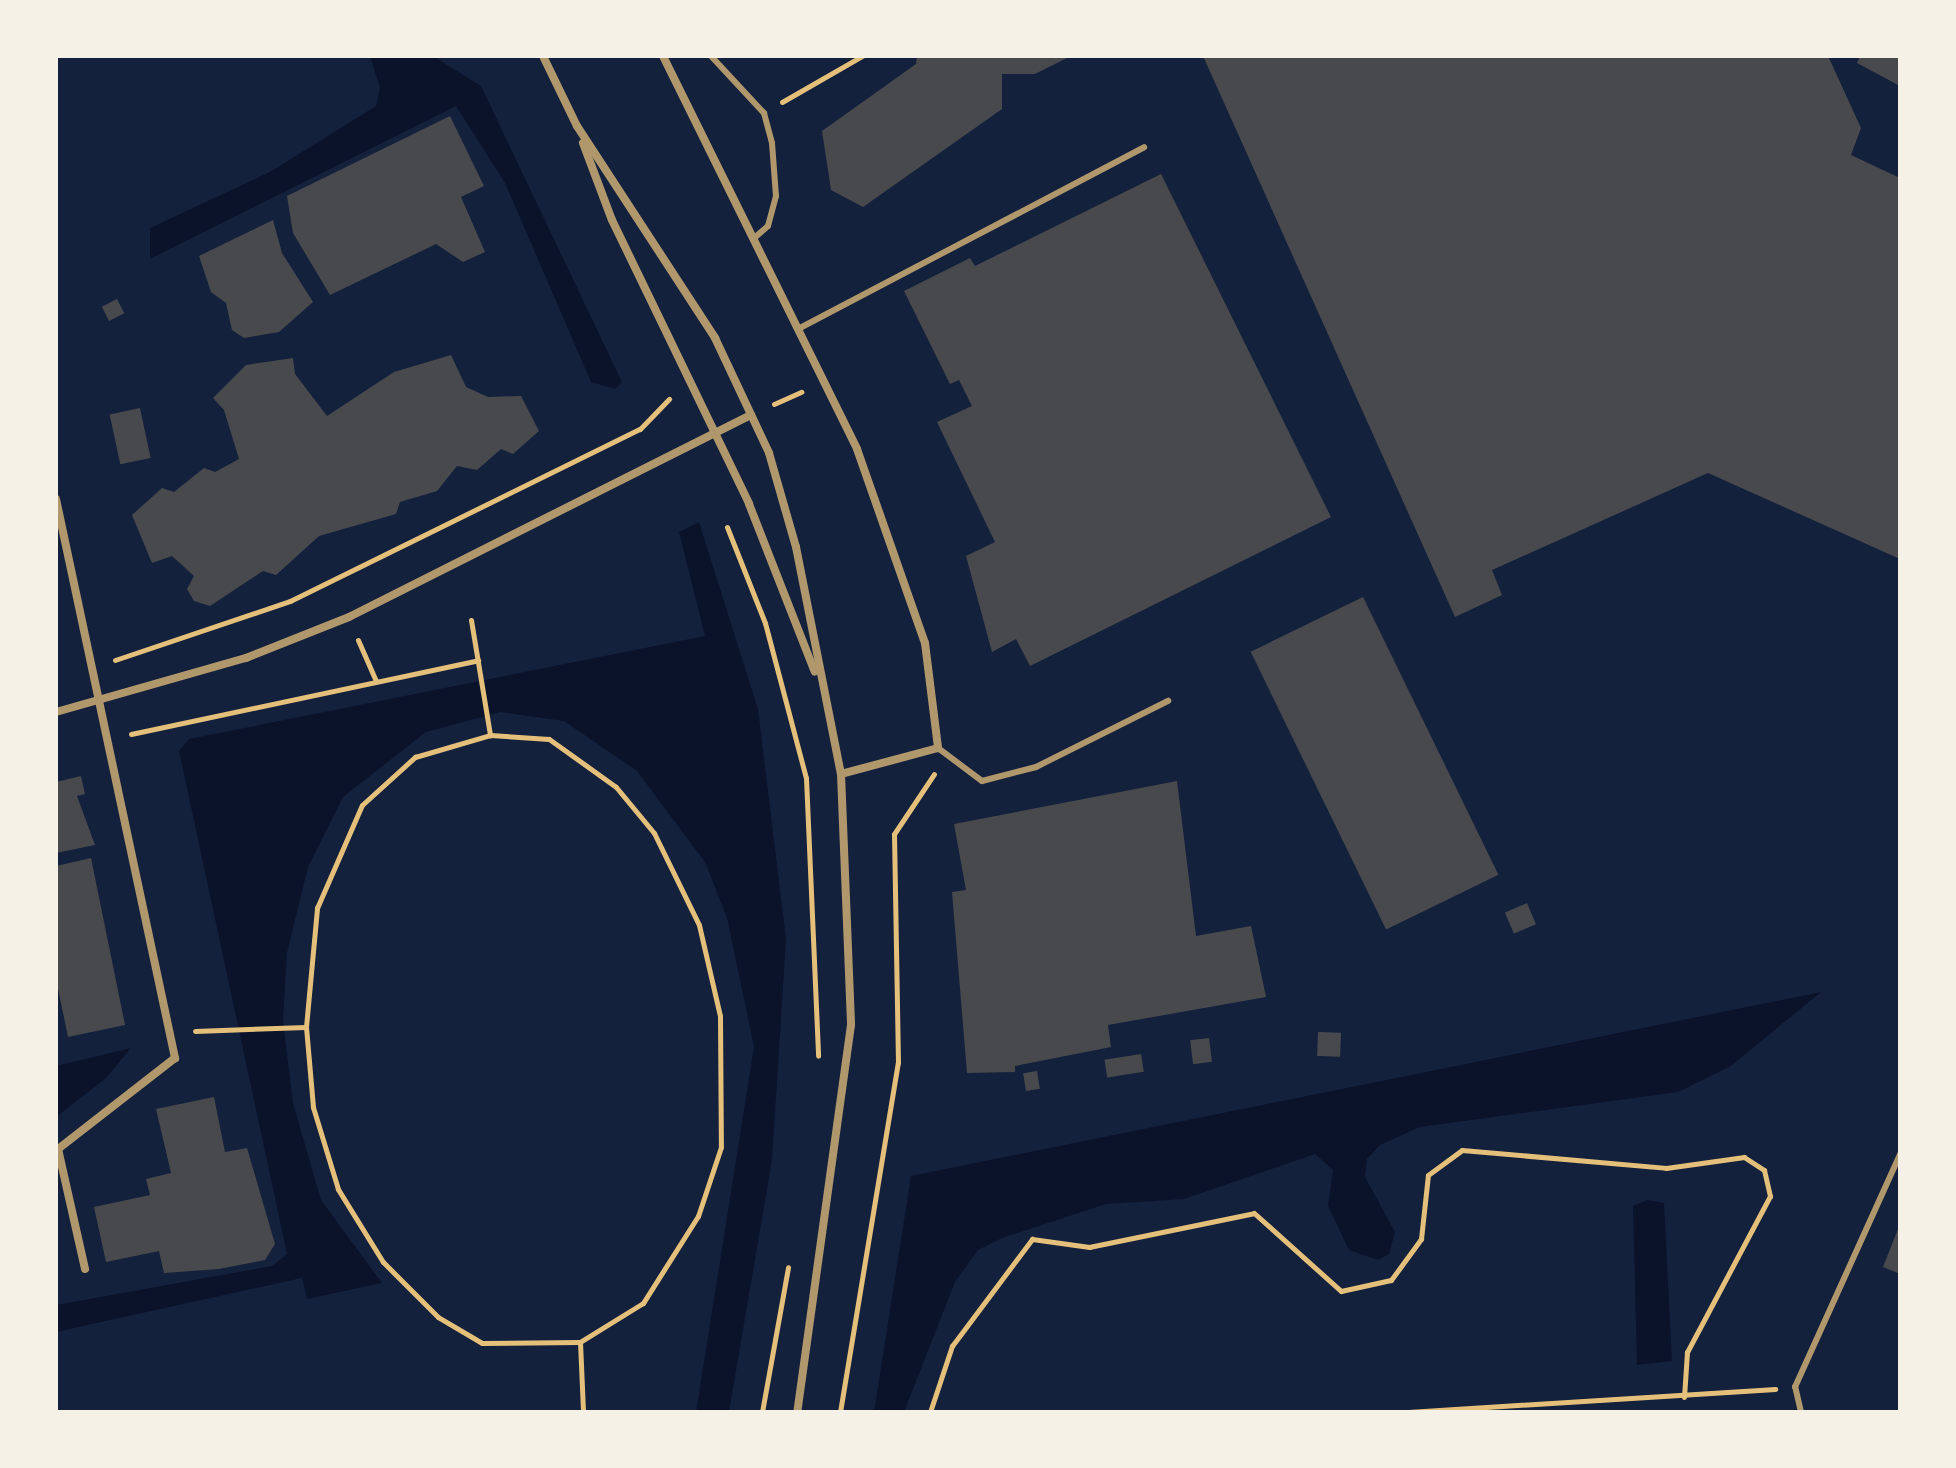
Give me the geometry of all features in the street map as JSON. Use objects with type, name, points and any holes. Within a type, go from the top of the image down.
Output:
[{"type":"street","points":[[543,56],[577,126],[612,220],[715,431],[821,688]]},
{"type":"street","points":[[663,56],[824,381],[882,513],[925,643],[938,748],[841,774]]},
{"type":"street","points":[[577,126],[715,338],[782,483],[821,688],[841,774],[851,1025],[797,1412]]},
{"type":"street","points":[[56,712],[98,704],[349,617],[751,415]]},
{"type":"street","points":[[56,499],[175,1058],[58,1149],[85,1269]]},
{"type":"lane","points":[[711,56],[764,113],[776,196],[768,226],[753,239]]},
{"type":"lane","points":[[798,329],[1144,147]]},
{"type":"lane","points":[[938,748],[982,781],[1036,767],[1168,701]]},
{"type":"lane","points":[[1801,1412],[1795,1387],[1900,1154]]},
{"type":"path","points":[[764,113],[862,56]]},
{"type":"path","points":[[751,415],[824,381]]},
{"type":"path","points":[[91,666],[290,601],[648,425],[670,396],[666,386]]},
{"type":"path","points":[[725,521],[765,623],[806,778],[819,1070]]},
{"type":"path","points":[[471,620],[490,735]]},
{"type":"path","points":[[106,740],[479,663]]},
{"type":"path","points":[[490,735],[549,739],[616,787],[654,833],[699,925],[720,1016],[721,1147],[698,1216],[643,1303],[580,1342],[482,1343],[438,1317],[383,1262],[338,1189],[313,1107],[306,1027],[317,908],[362,805],[415,757],[490,735]]},
{"type":"path","points":[[840,1412],[898,1063],[894,834],[923,796],[938,748]]},
{"type":"path","points":[[213,1028],[306,1027]]},
{"type":"path","points":[[930,1412],[952,1346],[1032,1239],[1089,1247],[1254,1213],[1341,1291],[1391,1280],[1421,1239],[1428,1175],[1462,1150],[1666,1168],[1744,1157],[1764,1170],[1770,1196],[1687,1352],[1684,1397]]},
{"type":"path","points":[[762,1412],[790,1255]]},
{"type":"path","points":[[580,1342],[583,1412]]},
{"type":"path","points":[[1408,1412],[1684,1397],[1795,1387]]},
{"type":"water","points":[[370,56],[433,56],[481,86],[622,382],[615,389],[591,382],[505,183],[456,106],[150,259],[150,228],[270,172],[376,106],[380,88]]},
{"type":"water","points":[[699,522],[758,709],[786,939],[772,1160],[729,1412],[696,1412],[754,1047],[727,918],[705,862],[637,771],[564,721],[500,712],[426,732],[343,797],[308,867],[287,953],[283,1021],[293,1103],[321,1200],[382,1283],[307,1299],[302,1278],[56,1332],[56,1305],[272,1266],[287,1254],[179,751],[189,739],[705,636],[679,532]]},
{"type":"water","points":[[1821,992],[1731,1066],[1678,1092],[1420,1127],[1380,1145],[1367,1159],[1365,1177],[1395,1232],[1389,1254],[1378,1260],[1349,1250],[1328,1206],[1333,1170],[1315,1154],[1184,1199],[1106,1204],[1002,1238],[978,1250],[955,1282],[904,1412],[874,1412],[911,1176]]},
{"type":"water","points":[[131,1048],[105,1079],[56,1117],[56,1066]]},
{"type":"water","points":[[1647,1200],[1664,1203],[1672,1361],[1637,1365],[1633,1206]]},
{"type":"building","points":[[917,56],[1071,56],[1035,74],[1002,74],[1002,109],[863,207],[831,190],[822,131],[916,64]]},
{"type":"building","points":[[1203,56],[1828,56],[1861,128],[1851,155],[1900,178],[1900,559],[1708,473],[1492,570],[1502,595],[1455,617]]},
{"type":"building","points":[[1860,56],[1900,56],[1900,86],[1857,63]]},
{"type":"building","points":[[450,116],[484,186],[461,197],[485,252],[463,262],[436,244],[330,295],[293,233],[287,196]]},
{"type":"building","points":[[1161,174],[1331,517],[1030,666],[1016,639],[992,652],[966,556],[995,542],[937,422],[972,406],[959,380],[950,384],[904,291],[970,258],[975,266]]},
{"type":"building","points":[[273,220],[282,253],[313,302],[279,332],[244,338],[232,330],[226,303],[211,292],[199,256]]},
{"type":"building","points":[[117,299],[124,313],[109,321],[102,307]]},
{"type":"building","points":[[451,355],[466,387],[488,397],[521,396],[539,431],[513,454],[501,449],[477,470],[457,466],[437,491],[400,502],[396,514],[319,536],[276,575],[263,571],[210,606],[194,601],[187,589],[194,576],[172,556],[152,563],[132,515],[162,488],[174,492],[204,468],[215,472],[239,459],[224,410],[213,398],[246,365],[293,358],[295,374],[327,416],[394,372]]},
{"type":"building","points":[[140,408],[151,458],[120,464],[110,414]]},
{"type":"building","points":[[1363,597],[1498,875],[1386,930],[1251,652]]},
{"type":"building","points":[[81,776],[85,794],[77,796],[95,845],[56,853],[56,782]]},
{"type":"building","points":[[1177,781],[1196,936],[1251,926],[1266,997],[1108,1025],[1111,1047],[1015,1066],[1015,1072],[967,1073],[952,892],[966,890],[954,824]]},
{"type":"building","points":[[91,858],[125,1025],[68,1037],[56,979],[56,866]]},
{"type":"building","points":[[1527,903],[1536,924],[1514,934],[1505,912]]},
{"type":"building","points":[[1318,1032],[1341,1033],[1340,1057],[1317,1056]]},
{"type":"building","points":[[1209,1038],[1212,1062],[1193,1064],[1190,1040]]},
{"type":"building","points":[[1141,1054],[1144,1072],[1107,1078],[1104,1060]]},
{"type":"building","points":[[1037,1071],[1040,1089],[1026,1091],[1023,1073]]},
{"type":"building","points":[[214,1097],[225,1152],[247,1148],[275,1244],[265,1260],[219,1269],[164,1273],[159,1251],[106,1262],[94,1207],[150,1195],[146,1179],[171,1173],[156,1109]]},
{"type":"building","points":[[1900,1224],[1900,1274],[1883,1267]]}]
